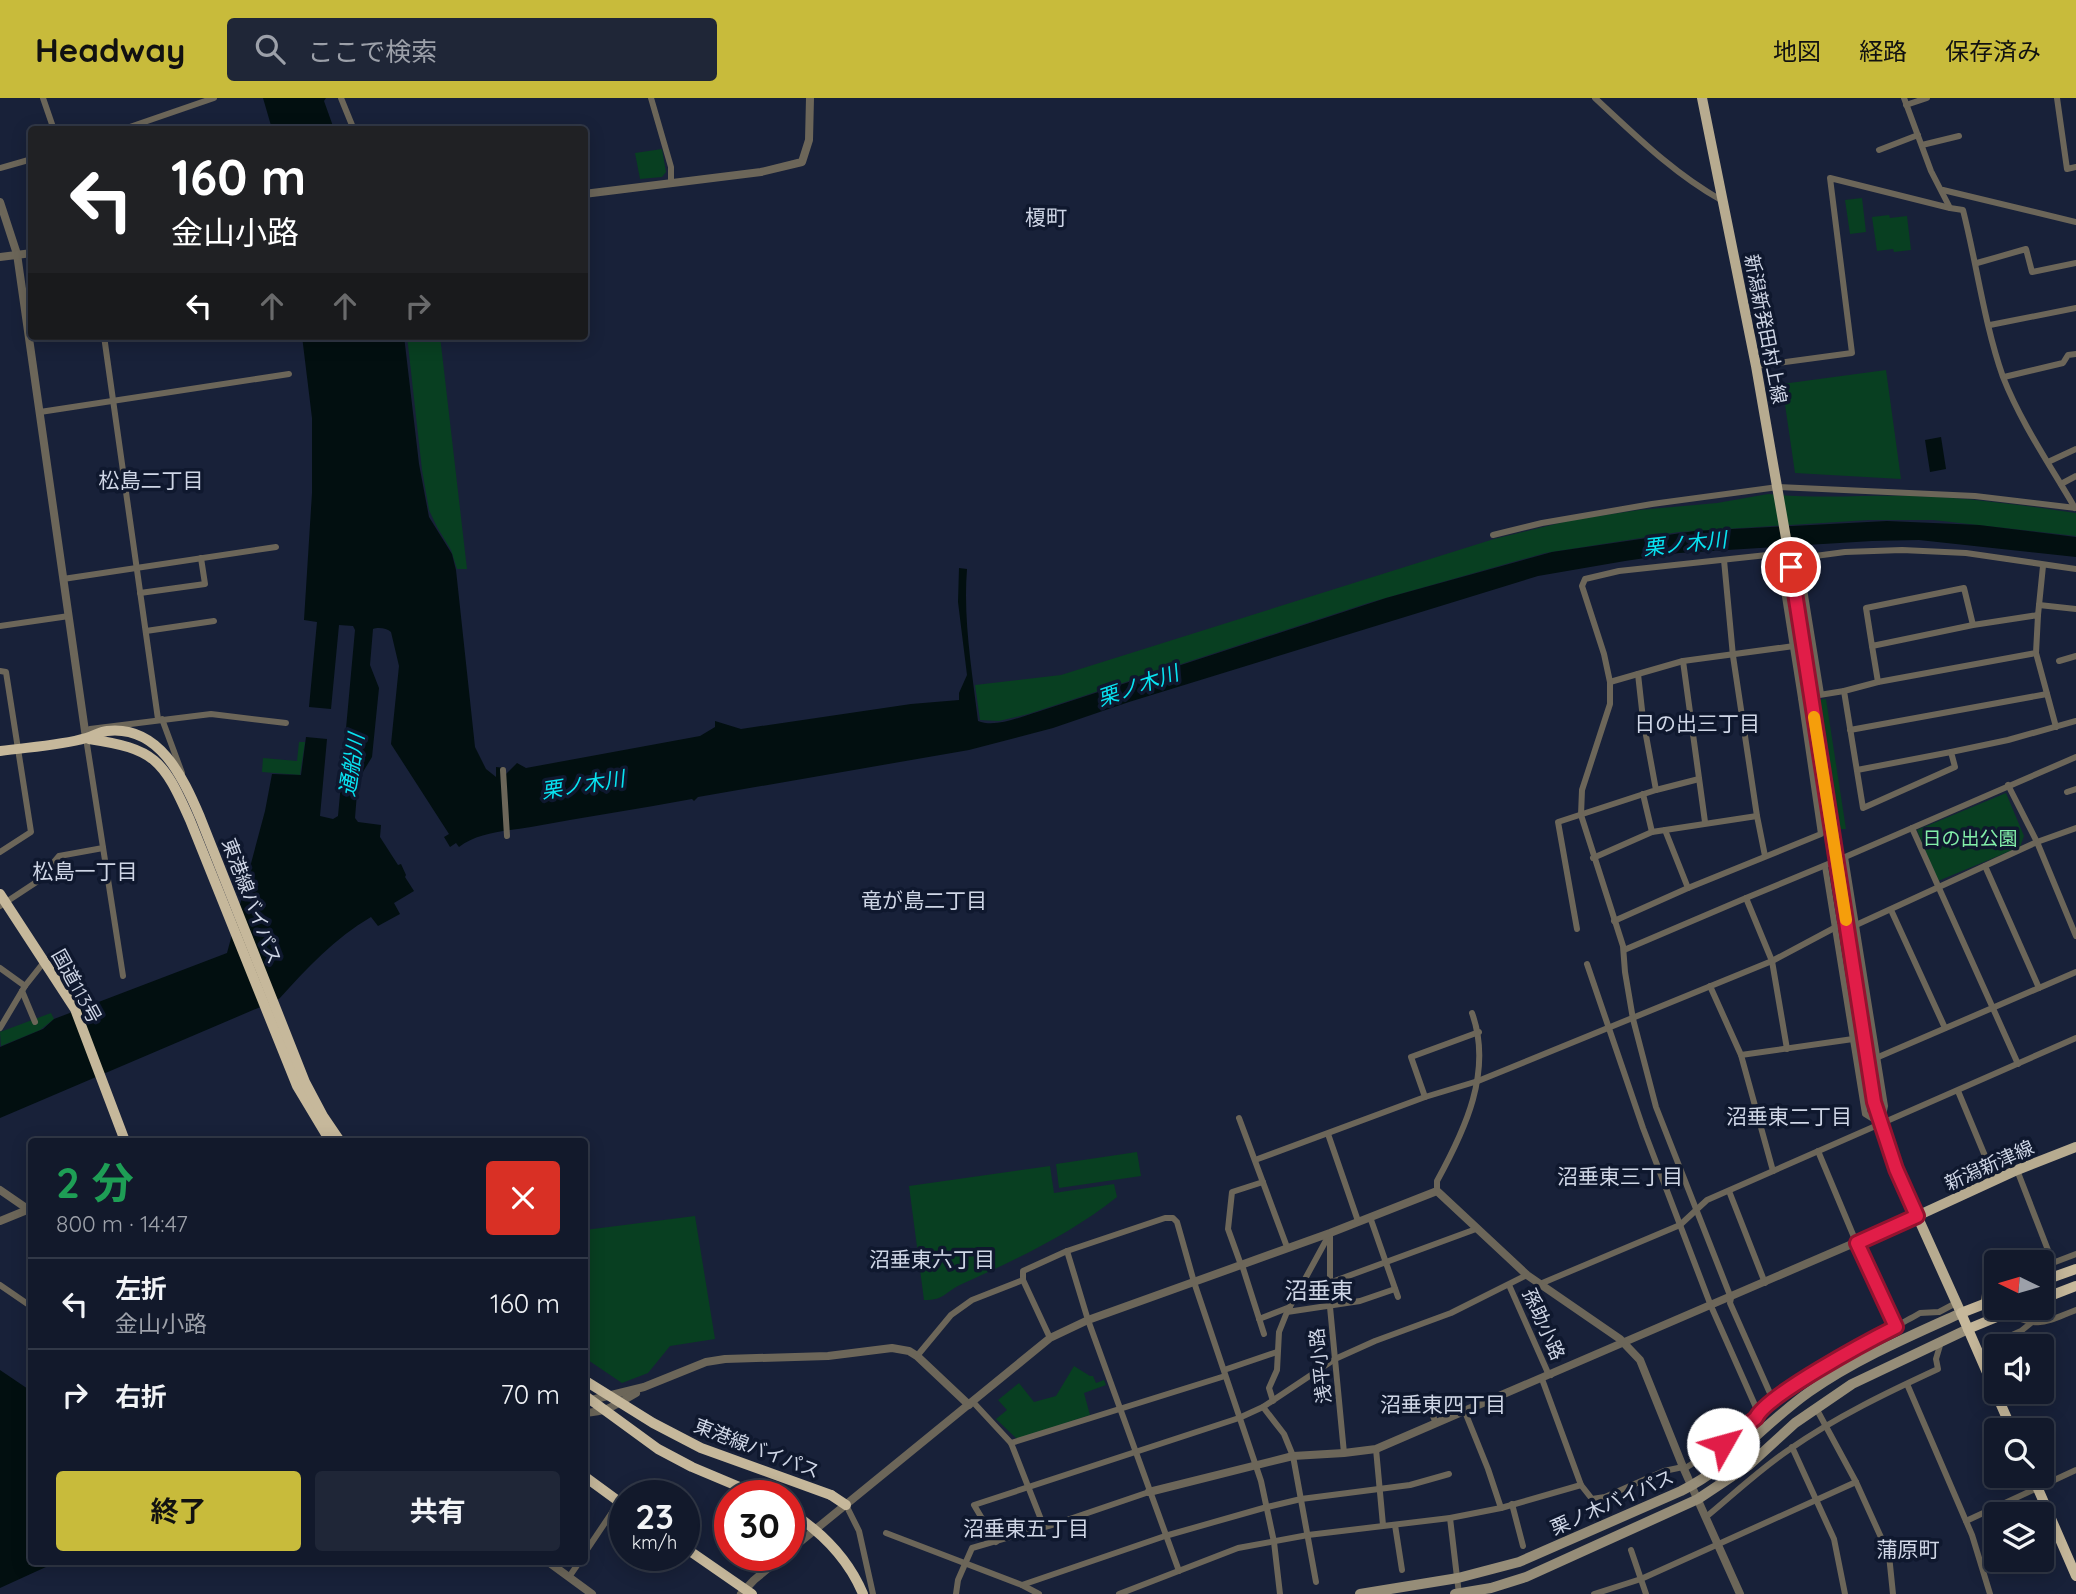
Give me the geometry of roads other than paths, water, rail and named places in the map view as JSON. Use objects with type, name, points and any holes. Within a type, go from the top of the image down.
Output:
[{"type":"highway","name":"東港線バイパス","points":[[0,751],[86,738],[127,745],[160,765],[182,787],[305,1082],[338,1138]]},
{"type":"highway","name":"東港線バイパス","points":[[182,787],[297,1086],[328,1138]]},
{"type":"highway","name":"国道113号","points":[[2,901],[75,1009],[124,1138]]},
{"type":"highway","points":[[2054,1277],[2076,1269]]},
{"type":"highway","points":[[2054,1294],[2076,1286]]},
{"type":"highway","name":"栗ノ木バイパス","points":[[1959,1308],[1983,1304]]},
{"type":"highway","points":[[1959,1308],[2007,1418]]},
{"type":"highway","name":"栗ノ木バイパス","points":[[1968,1329],[1990,1320]]},
{"type":"highway","name":"東港線バイパス","points":[[588,1382],[653,1423],[701,1448],[831,1495],[846,1505]]},
{"type":"highway","name":"東港線バイパス","points":[[588,1398],[666,1453],[726,1480]]},
{"type":"highway","points":[[588,1479],[609,1494]]},
{"type":"highway","points":[[2037,1488],[2076,1576]]},
{"type":"highway","points":[[805,1522],[832,1546],[850,1569],[863,1594]]},
{"type":"highway","points":[[700,1559],[746,1592]]},
{"type":"main road","name":"新潟新発田村上線","points":[[1702,98],[1779,492],[1874,1102],[1896,1169],[1959,1308]]},
{"type":"main road","name":"新潟新津線","points":[[1917,1216],[2017,1170],[2076,1147]]},
{"type":"main road","name":"栗ノ木バイパス","points":[[1360,1594],[1458,1578],[1519,1562],[1692,1486],[1733,1456],[1808,1393],[1855,1364],[1959,1308]]},
{"type":"main road","name":"栗ノ木バイパス","points":[[1458,1594],[1491,1588],[1525,1577],[1698,1499],[1749,1465],[1795,1423],[1852,1384],[1968,1329]]},
{"type":"street","points":[[43,98],[53,126]]},
{"type":"street","points":[[133,126],[214,98]]},
{"type":"street","points":[[341,98],[352,126]]},
{"type":"street","points":[[651,98],[671,167],[671,183]]},
{"type":"street","points":[[588,193],[761,172],[803,162],[809,140],[810,98]]},
{"type":"street","points":[[1595,98],[1643,143],[1695,185],[1721,200]]},
{"type":"street","points":[[1927,98],[1905,102],[1931,171],[1950,208]]},
{"type":"street","points":[[2057,98],[2067,169],[2076,167]]},
{"type":"street","points":[[1879,150],[1918,135]]},
{"type":"street","points":[[1922,145],[1959,136]]},
{"type":"street","points":[[0,169],[28,160]]},
{"type":"street","points":[[1756,366],[1852,353],[1830,178],[1963,210],[2004,377],[2019,414],[2075,508]]},
{"type":"street","points":[[1943,191],[2076,222]]},
{"type":"street","points":[[0,202],[17,254],[28,330]]},
{"type":"street","points":[[1977,263],[2026,249],[2032,272],[2076,263]]},
{"type":"street","points":[[0,257],[28,253]]},
{"type":"street","points":[[1990,325],[2076,308]]},
{"type":"street","points":[[30,340],[86,738],[124,976]]},
{"type":"street","points":[[105,340],[160,719],[182,787]]},
{"type":"street","points":[[2004,377],[2063,363],[2068,355],[2076,354]]},
{"type":"street","points":[[40,412],[289,374]]},
{"type":"street","points":[[2048,462],[2076,449]]},
{"type":"street","points":[[2061,484],[2076,477]]},
{"type":"street","points":[[1493,535],[1542,523],[1651,504],[1779,492],[1975,496],[2075,508]]},
{"type":"street","points":[[64,579],[275,547]]},
{"type":"street","points":[[1614,921],[1821,834],[1780,565],[1790,560],[1845,552],[1902,550],[1966,553],[2076,569]]},
{"type":"street","points":[[1773,1400],[1732,1309],[1731,1298],[1656,1107],[1633,1019],[1624,950],[1581,815],[1582,790],[1610,704],[1610,682],[1604,654],[1582,586],[1586,579],[1619,571],[1767,555],[1790,560]]},
{"type":"street","points":[[140,593],[205,584],[201,558]]},
{"type":"street","points":[[1724,560],[1733,656],[1756,797],[1756,816],[1765,856]]},
{"type":"street","points":[[1790,560],[1821,694]]},
{"type":"street","points":[[2043,566],[2036,653],[2056,727]]},
{"type":"street","points":[[1878,682],[1866,608],[1964,588],[1973,625]]},
{"type":"street","points":[[2039,605],[2076,609]]},
{"type":"street","points":[[1872,646],[1973,625],[2038,615]]},
{"type":"street","points":[[0,626],[69,617]]},
{"type":"street","points":[[146,631],[214,621]]},
{"type":"street","points":[[1610,682],[1684,661],[1794,646]]},
{"type":"street","points":[[1801,698],[2036,653]]},
{"type":"street","points":[[2059,661],[2076,656]]},
{"type":"street","points":[[1684,661],[1705,822]]},
{"type":"street","points":[[0,671],[6,672],[31,832],[0,852]]},
{"type":"street","points":[[1638,674],[1656,790]]},
{"type":"street","points":[[1844,691],[1863,808],[1955,767],[1951,752]]},
{"type":"street","points":[[1850,730],[2047,694]]},
{"type":"street","points":[[86,738],[90,729],[211,714],[286,723]]},
{"type":"street","points":[[1857,770],[2008,740],[2076,720]]},
{"type":"street","points":[[1624,950],[2076,757]]},
{"type":"street","points":[[503,770],[507,836]]},
{"type":"street","points":[[1577,929],[1558,822],[1699,779]]},
{"type":"street","points":[[2008,785],[2037,842],[2076,936]]},
{"type":"street","points":[[2067,792],[2076,789]]},
{"type":"street","points":[[1643,794],[1652,832]]},
{"type":"street","points":[[1593,858],[1652,832],[1756,816]]},
{"type":"street","points":[[1912,828],[2018,1064]]},
{"type":"street","points":[[1255,1160],[1424,1097],[1478,1081],[1609,1029],[1772,961],[1836,927],[1856,925],[2037,842],[2076,828]]},
{"type":"street","points":[[1665,830],[1688,888]]},
{"type":"street","points":[[2,901],[38,881],[59,856],[103,848]]},
{"type":"street","points":[[1845,857],[1885,1106],[1881,1124]]},
{"type":"street","points":[[1825,866],[1864,1114],[1881,1124]]},
{"type":"street","points":[[1985,866],[2039,988]]},
{"type":"street","points":[[1746,898],[1772,961],[1787,1049]]},
{"type":"street","points":[[1891,910],[1945,1028]]},
{"type":"street","points":[[0,1028],[23,989],[44,962]]},
{"type":"street","points":[[1587,964],[1643,1128],[1680,1225],[1758,1412]]},
{"type":"street","points":[[0,968],[23,989],[35,1022]]},
{"type":"street","points":[[1876,1058],[2076,972]]},
{"type":"street","points":[[1710,986],[1741,1055],[1773,1171]]},
{"type":"street","points":[[1472,1013],[1481,1044],[1478,1081],[1466,1122],[1437,1181],[1437,1191],[1527,1275],[1620,1339],[1640,1360],[1683,1468],[1740,1594]]},
{"type":"street","points":[[1424,1097],[1411,1057],[1479,1032]]},
{"type":"street","points":[[1540,1284],[1680,1225],[1707,1200],[2076,1038]]},
{"type":"street","points":[[1741,1055],[1853,1039]]},
{"type":"street","points":[[1958,1091],[1995,1180]]},
{"type":"street","points":[[1239,1118],[1287,1247]]},
{"type":"street","points":[[1328,1134],[1358,1221]]},
{"type":"street","points":[[1818,1152],[1896,1327]]},
{"type":"street","points":[[2017,1170],[2048,1250]]},
{"type":"street","points":[[1263,1182],[1233,1192],[1228,1229],[1264,1334]]},
{"type":"street","points":[[0,1190],[28,1209]]},
{"type":"street","points":[[805,1538],[1049,1338],[1088,1320],[1330,1233],[1437,1191]]},
{"type":"street","points":[[1729,1191],[1765,1283]]},
{"type":"street","points":[[0,1221],[28,1211]]},
{"type":"street","points":[[956,1594],[958,1580],[972,1548],[1149,1492],[1293,1456],[1344,1454],[1377,1448],[1917,1216]]},
{"type":"street","points":[[1259,1319],[1289,1310],[1330,1307],[1396,1293],[1370,1217]]},
{"type":"street","points":[[1049,1338],[1023,1280],[1023,1270],[1067,1251],[1165,1218],[1172,1218],[1177,1222],[1194,1282],[1256,1466],[1274,1542],[1280,1594]]},
{"type":"street","points":[[1329,1283],[1476,1229]]},
{"type":"street","points":[[1272,1401],[1269,1388],[1278,1370],[1279,1332],[1330,1233]]},
{"type":"street","name":"浅平小路","points":[[1330,1233],[1330,1307],[1344,1454]]},
{"type":"street","points":[[1067,1251],[1088,1320],[1179,1571]]},
{"type":"street","points":[[2054,1263],[2076,1254]]},
{"type":"street","points":[[996,1542],[974,1505],[1239,1418],[1263,1407],[1335,1359],[1451,1313],[1527,1275]]},
{"type":"street","points":[[917,1356],[951,1315],[972,1300],[1023,1280]]},
{"type":"street","points":[[0,1285],[28,1304]]},
{"type":"street","name":"孫助小路","points":[[1509,1285],[1548,1373],[1552,1375]]},
{"type":"street","points":[[1542,1379],[1581,1485],[1592,1499],[1605,1497],[1664,1471],[1683,1468],[1723,1444],[1756,1418],[1758,1412],[1773,1400],[1920,1313],[1959,1308]]},
{"type":"street","points":[[2024,1320],[2040,1324],[2076,1310]]},
{"type":"street","points":[[2014,1334],[2031,1323]]},
{"type":"street","points":[[1706,1517],[1752,1476],[1792,1447],[1938,1369],[1936,1359],[1941,1340]]},
{"type":"street","points":[[588,1401],[644,1387],[706,1362],[725,1359],[828,1356],[892,1348],[909,1351],[971,1403],[1011,1443],[1044,1527]]},
{"type":"street","points":[[1011,1443],[1122,1410],[1277,1352]]},
{"type":"street","points":[[1907,1384],[1966,1521],[1990,1594]]},
{"type":"street","points":[[588,1413],[620,1405],[644,1387]]},
{"type":"street","points":[[1424,1396],[1436,1423]]},
{"type":"street","points":[[1263,1407],[1284,1434],[1293,1456],[1316,1582]]},
{"type":"street","points":[[1816,1408],[1856,1482],[1889,1555],[1893,1594]]},
{"type":"street","points":[[1465,1412],[1501,1508]]},
{"type":"street","points":[[1792,1447],[1834,1539],[1846,1594]]},
{"type":"street","points":[[1377,1448],[1383,1525]]},
{"type":"street","points":[[2054,1480],[2076,1470]]},
{"type":"street","points":[[1022,1585],[1165,1536],[1267,1507],[1301,1499],[1410,1485],[1449,1474]]},
{"type":"street","points":[[1594,1594],[1641,1578],[1856,1482]]},
{"type":"street","points":[[1119,1594],[1238,1548],[1308,1535],[1450,1518],[1501,1508],[1581,1485]]},
{"type":"street","points":[[1966,1521],[2035,1488]]},
{"type":"street","points":[[1513,1504],[1523,1546]]},
{"type":"street","points":[[846,1505],[859,1531],[873,1594]]},
{"type":"street","points":[[1450,1518],[1458,1594]]},
{"type":"street","points":[[588,1549],[609,1521]]},
{"type":"street","points":[[1395,1525],[1402,1570]]},
{"type":"street","points":[[886,1533],[1039,1594]]},
{"type":"street","points":[[1631,1549],[1646,1594]]},
{"type":"street","points":[[552,1565],[592,1594]]},
{"type":"street","points":[[569,1577],[577,1565]]},
{"type":"street","points":[[746,1592],[768,1571]]},
{"type":"water","points":[[263,98],[326,98],[324,101],[333,126],[271,126]]},
{"type":"water","points":[[302,340],[404,340],[419,464],[429,517],[452,554],[456,570],[475,747],[486,769],[496,777],[496,767],[505,768],[506,774],[517,763],[526,768],[700,736],[715,727],[715,721],[741,729],[911,704],[959,700],[959,693],[967,675],[958,602],[959,568],[967,569],[967,626],[978,721],[992,723],[1023,716],[1386,598],[1552,552],[1695,531],[1887,521],[1979,525],[2076,537],[2076,557],[1919,540],[1872,541],[1679,553],[1538,576],[1053,728],[969,750],[698,797],[694,801],[692,799],[493,833],[475,838],[459,847],[456,843],[450,847],[444,837],[449,834],[391,744],[399,666],[391,632],[375,628],[370,665],[379,688],[372,757],[358,780],[355,818],[358,822],[381,825],[380,837],[398,865],[401,864],[414,891],[394,903],[400,914],[378,926],[371,917],[345,934],[279,999],[0,1118],[0,1047],[43,1029],[54,1019],[227,953],[265,811],[272,774],[301,775],[306,737],[327,739],[320,816],[333,819],[338,816],[355,630],[353,626],[339,625],[331,709],[309,707],[317,622],[304,620],[312,493],[312,418]]},
{"type":"water","points":[[1941,437],[1946,469],[1930,472],[1925,440]]},
{"type":"water","points":[[0,1370],[28,1389],[28,1565],[50,1565],[0,1588]]},
{"type":"district","name":"榎町","points":[[1046,218]]},
{"type":"district","name":"松島二丁目","points":[[151,481]]},
{"type":"district","name":"日の出三丁目","points":[[1697,724]]},
{"type":"district","name":"松島一丁目","points":[[85,872]]},
{"type":"district","name":"竜が島二丁目","points":[[924,901]]},
{"type":"district","name":"沼垂東二丁目","points":[[1789,1117]]},
{"type":"district","name":"沼垂東三丁目","points":[[1620,1177]]},
{"type":"district","name":"沼垂東六丁目","points":[[932,1260]]},
{"type":"district","name":"沼垂東","points":[[1319,1291]]},
{"type":"district","name":"沼垂東四丁目","points":[[1443,1405]]},
{"type":"district","name":"沼垂東五丁目","points":[[1026,1529]]},
{"type":"district","name":"蒲原町","points":[[1908,1550]]},
{"type":"water label","name":"栗ノ木川","points":[[1685,544]]},
{"type":"water label","name":"栗ノ木川","points":[[1138,686]]},
{"type":"water label","name":"通船川","points":[[352,765]]},
{"type":"water label","name":"栗ノ木川","points":[[583,785]]},
{"type":"park label","name":"日の出公園","points":[[1970,838]]}]
